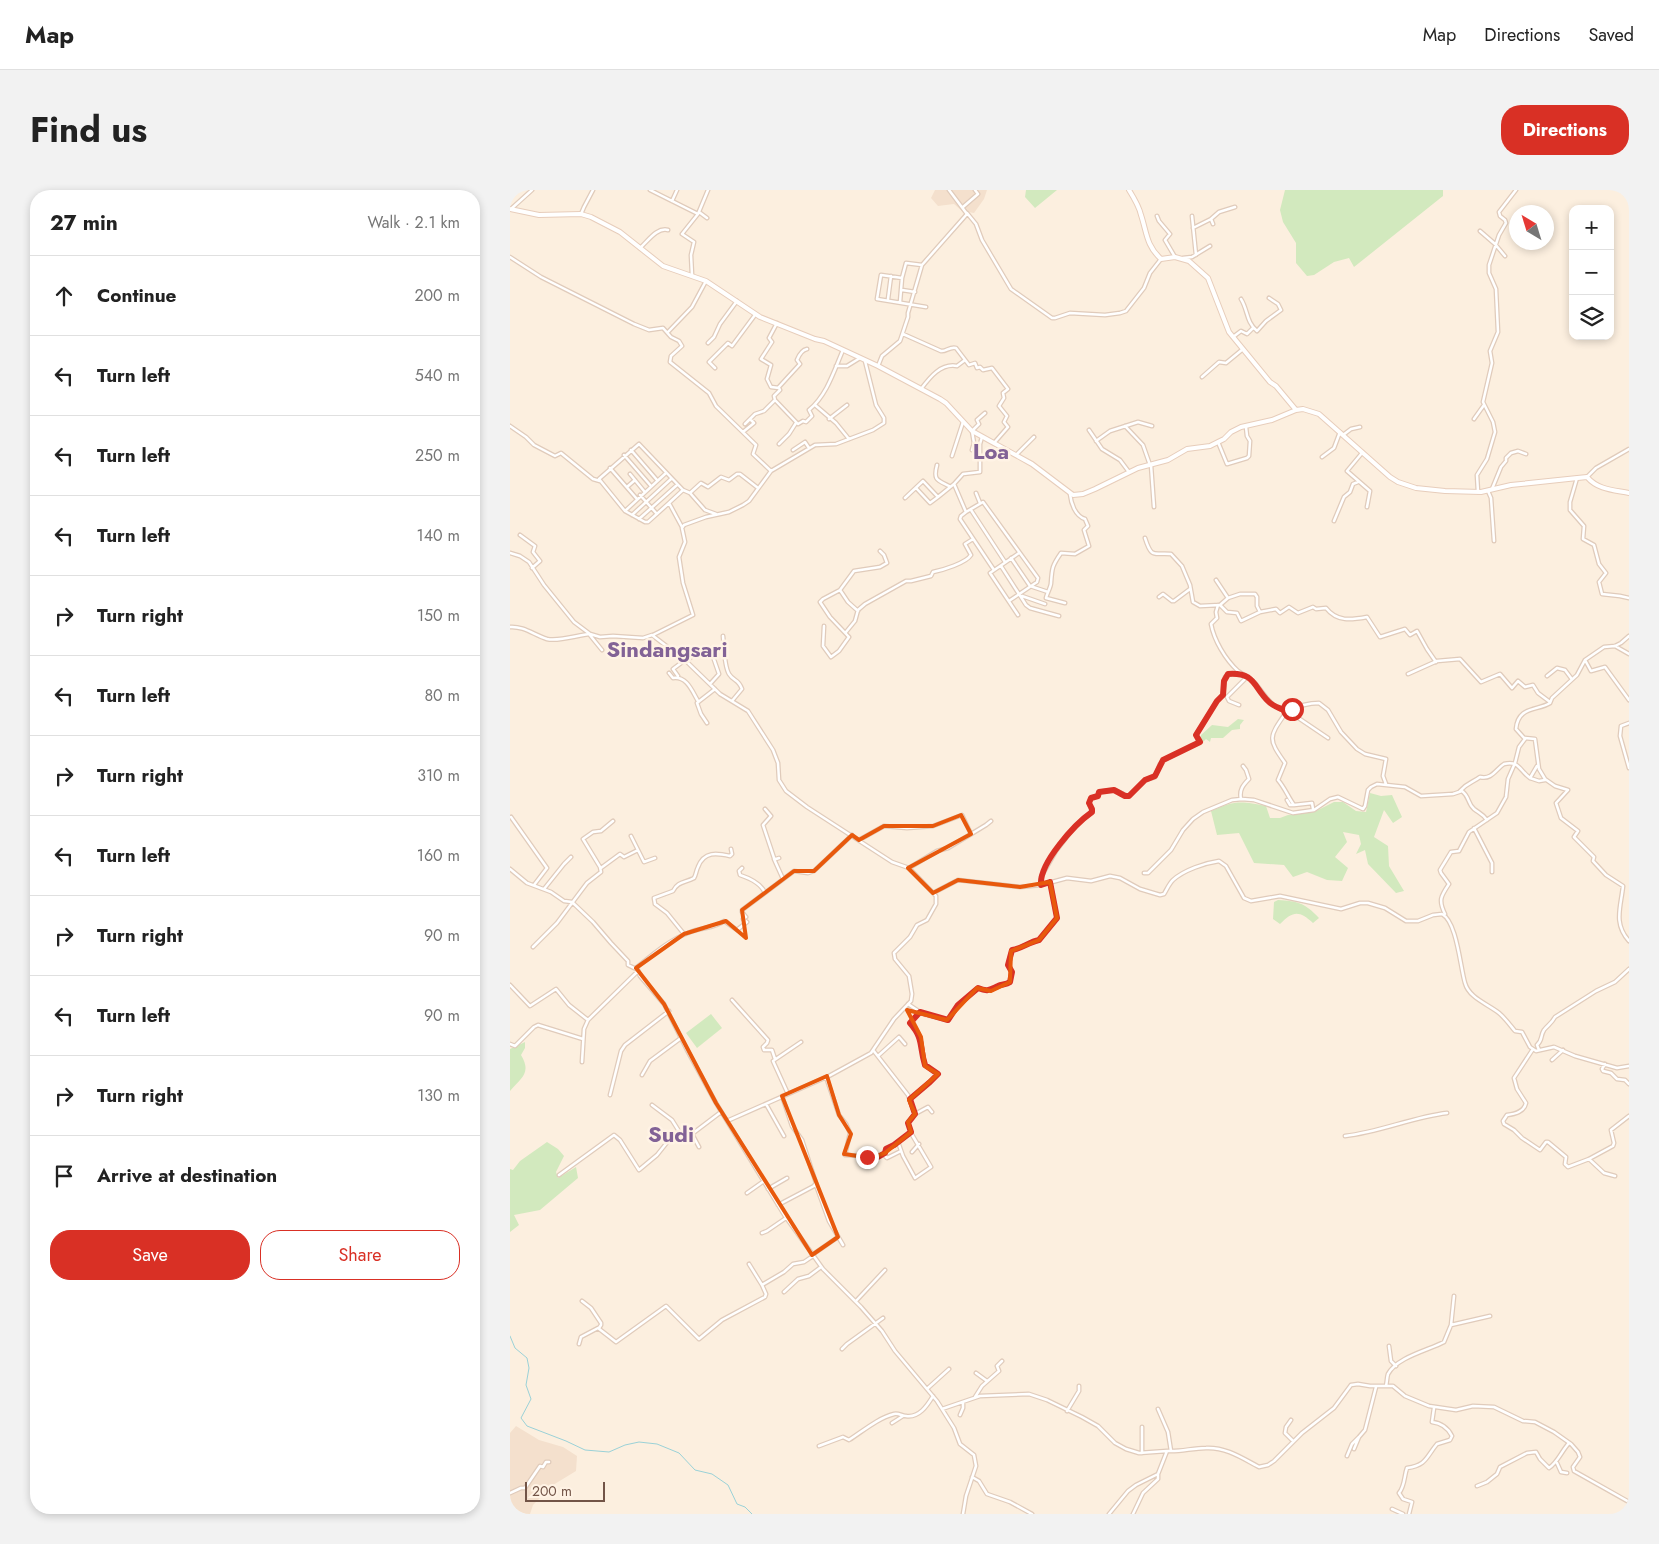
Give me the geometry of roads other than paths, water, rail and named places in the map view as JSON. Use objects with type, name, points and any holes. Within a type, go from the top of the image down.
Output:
[{"type":"street","points":[[510,209],[532,190]]},
{"type":"street","points":[[581,214],[593,190]]},
{"type":"street","points":[[650,190],[707,218]]},
{"type":"street","points":[[672,201],[677,190]]},
{"type":"street","points":[[692,275],[691,255],[694,242],[682,234],[699,213],[708,190]]},
{"type":"street","points":[[949,190],[976,224],[982,240],[1011,289],[1052,318],[1070,313],[1105,315],[1126,311],[1144,288],[1150,273],[1161,259],[1175,257],[1189,261],[1208,278],[1229,332],[1264,376],[1296,410]]},
{"type":"street","points":[[963,207],[978,194],[975,190]]},
{"type":"street","points":[[1128,190],[1141,213],[1149,246],[1161,259]]},
{"type":"street","points":[[1474,419],[1484,405],[1492,363],[1490,351],[1498,332],[1496,289],[1489,270],[1495,244],[1506,223],[1499,212],[1516,190]]},
{"type":"street","points":[[1193,228],[1211,219],[1219,212],[1235,207]]},
{"type":"street","points":[[510,209],[551,216],[581,214],[615,229],[663,266],[706,281],[756,315],[863,358],[946,403],[972,431],[1040,468],[1073,496],[1083,494],[1130,472],[1168,460],[1187,449],[1210,446],[1231,432],[1246,426],[1272,420],[1303,409],[1313,411],[1328,421],[1390,477],[1411,486],[1445,492],[1478,492],[1518,484],[1587,477],[1596,468],[1629,449]]},
{"type":"street","points":[[878,366],[882,356],[898,344],[915,292],[918,273],[922,265],[967,213]]},
{"type":"street","points":[[1157,216],[1170,234],[1165,240],[1175,257]]},
{"type":"street","points":[[1192,216],[1196,255]]},
{"type":"street","points":[[1211,219],[1213,224]]},
{"type":"street","points":[[640,248],[660,230],[668,230]]},
{"type":"street","points":[[1480,231],[1505,256]]},
{"type":"street","points":[[1181,258],[1196,255],[1210,246]]},
{"type":"street","points":[[510,257],[541,277],[634,324],[649,330],[663,328],[668,332],[682,346],[671,356],[670,362],[709,393],[716,406],[756,446],[753,454],[770,471]]},
{"type":"street","points":[[900,302],[902,278],[906,263],[922,265]]},
{"type":"street","points":[[902,278],[880,276],[877,299],[926,307]]},
{"type":"street","points":[[888,300],[891,276]]},
{"type":"street","points":[[668,332],[692,307],[706,281]]},
{"type":"street","points":[[902,290],[915,292]]},
{"type":"street","points":[[1241,299],[1246,307],[1248,320],[1253,328],[1258,330],[1266,321],[1281,310],[1278,304],[1269,298]]},
{"type":"street","points":[[708,343],[714,337],[720,324],[737,301]]},
{"type":"street","points":[[715,368],[709,362],[728,342],[732,346],[756,315]]},
{"type":"street","points":[[777,323],[769,338],[772,342],[761,359],[771,365],[767,379],[771,387],[778,388]]},
{"type":"street","points":[[1233,337],[1241,331],[1246,334],[1253,328]]},
{"type":"street","points":[[902,334],[940,351],[956,348],[969,365],[975,363],[977,368],[980,367],[984,370],[992,368],[1008,389],[1003,393],[1004,398],[1000,406],[1007,416],[1004,422],[1008,428],[994,443]]},
{"type":"street","points":[[745,424],[755,414],[764,411],[775,400],[774,396],[780,390],[778,388],[800,364],[798,357],[803,350],[807,349]]},
{"type":"street","points":[[779,444],[796,423],[807,422],[812,416],[809,410],[815,405],[834,375],[843,349]]},
{"type":"street","points":[[1202,377],[1219,362],[1226,363],[1244,349]]},
{"type":"street","points":[[836,366],[847,366],[863,358]]},
{"type":"street","points":[[682,527],[703,518],[729,512],[743,505],[770,471],[809,448],[815,445],[836,444],[883,425],[886,422],[876,405],[863,358]]},
{"type":"street","points":[[921,389],[937,370],[954,365],[957,366],[965,360]]},
{"type":"street","points":[[775,400],[796,423]]},
{"type":"street","points":[[829,419],[847,404]]},
{"type":"street","points":[[815,405],[829,419],[836,423],[849,439]]},
{"type":"street","points":[[1478,492],[1476,479],[1478,472],[1487,459],[1495,432],[1493,422],[1484,405]]},
{"type":"street","points":[[972,431],[979,424],[978,420],[985,413]]},
{"type":"street","points":[[743,432],[754,423],[750,419]]},
{"type":"street","points":[[952,456],[963,421]]},
{"type":"street","points":[[1096,441],[1109,431],[1138,422],[1152,426]]},
{"type":"street","points":[[510,426],[535,446],[555,456],[561,453],[593,479],[600,481],[625,511],[647,522],[683,490]]},
{"type":"street","points":[[1124,426],[1144,445],[1151,465],[1154,508]]},
{"type":"street","points":[[1218,442],[1227,464],[1247,458],[1249,456],[1250,441],[1247,436],[1246,426]]},
{"type":"street","points":[[1322,456],[1334,448],[1341,434],[1360,427]]},
{"type":"street","points":[[1089,430],[1104,451],[1120,460],[1130,472]]},
{"type":"street","points":[[972,431],[974,443],[972,450]]},
{"type":"street","points":[[916,488],[930,503],[949,486],[954,484],[963,474],[980,472],[980,444],[982,436]]},
{"type":"street","points":[[1017,454],[1034,436]]},
{"type":"street","points":[[793,450],[805,442],[809,448]]},
{"type":"street","points":[[600,481],[600,478],[637,444],[683,490],[690,493],[702,508],[716,515]]},
{"type":"street","points":[[630,450],[657,480]]},
{"type":"street","points":[[1494,541],[1490,490],[1507,457],[1518,451],[1526,454]]},
{"type":"street","points":[[1362,453],[1347,471],[1370,491],[1367,507]]},
{"type":"street","points":[[624,456],[651,486]]},
{"type":"street","points":[[937,465],[934,475],[949,486]]},
{"type":"street","points":[[610,468],[637,499]]},
{"type":"street","points":[[625,511],[666,472]]},
{"type":"street","points":[[630,474],[644,491]]},
{"type":"street","points":[[690,493],[701,484],[704,483],[708,487],[721,477],[729,480],[737,474],[740,474],[758,488]]},
{"type":"street","points":[[1587,477],[1593,484],[1598,486],[1629,493]]},
{"type":"street","points":[[632,515],[671,478]]},
{"type":"street","points":[[1577,478],[1570,502],[1570,510],[1584,526],[1583,539],[1594,545],[1599,564],[1606,573],[1599,582],[1602,594],[1629,598]]},
{"type":"street","points":[[627,487],[635,480]]},
{"type":"street","points":[[905,498],[924,481],[938,497]]},
{"type":"street","points":[[1334,521],[1346,494],[1350,492],[1354,483],[1359,482]]},
{"type":"street","points":[[640,519],[677,484]]},
{"type":"street","points":[[954,484],[966,512]]},
{"type":"street","points":[[976,494],[980,503]]},
{"type":"street","points":[[1065,603],[1046,598],[1051,582],[1052,568],[1060,554],[1075,554],[1089,546],[1084,531],[1088,526],[1085,518],[1080,517],[1071,503],[1070,494]]},
{"type":"street","points":[[640,495],[657,514]]},
{"type":"street","points":[[980,503],[983,502],[1038,578],[1037,582],[1009,601]]},
{"type":"street","points":[[510,627],[518,627],[548,639],[590,634],[600,637],[643,638],[652,636],[693,615],[683,583],[679,557],[685,542],[682,527],[669,503]]},
{"type":"street","points":[[980,503],[960,518],[995,570]]},
{"type":"street","points":[[971,510],[1006,562]]},
{"type":"street","points":[[520,535],[534,546],[533,552],[540,560],[532,568]]},
{"type":"street","points":[[846,632],[865,604],[886,593],[894,586],[906,581],[931,576],[932,572],[944,570],[959,562],[966,561],[971,557],[965,545],[973,538]]},
{"type":"street","points":[[1145,538],[1148,548],[1152,552],[1157,555],[1172,554],[1182,566],[1194,604],[1200,606],[1219,605],[1228,612],[1237,613],[1241,621],[1260,612],[1276,610],[1280,613],[1289,607],[1295,612],[1313,606],[1316,609],[1326,608],[1340,619],[1367,618],[1380,637],[1406,629],[1410,635],[1417,631],[1436,662]]},
{"type":"street","points":[[824,626],[823,646],[830,657],[839,651],[849,638],[846,632],[831,618],[820,603],[822,599],[840,590],[854,570],[880,567],[887,563],[884,555],[880,552]]},
{"type":"street","points":[[1018,615],[990,573],[1019,553]]},
{"type":"street","points":[[510,554],[524,559],[574,622],[590,634],[602,650]]},
{"type":"street","points":[[1012,558],[1030,586],[1048,592]]},
{"type":"street","points":[[1001,566],[1026,605],[1030,608],[1059,616]]},
{"type":"street","points":[[1216,580],[1228,598]]},
{"type":"street","points":[[1159,598],[1163,594],[1174,601],[1190,589]]},
{"type":"street","points":[[840,590],[858,612]]},
{"type":"street","points":[[1260,612],[1257,606],[1257,597],[1253,593],[1240,594],[1228,598],[1219,605],[1216,612],[1218,616],[1211,624],[1212,631],[1220,647],[1233,666],[1257,686],[1270,704],[1287,711],[1328,738]]},
{"type":"street","points":[[1020,595],[1044,604]]},
{"type":"street","points":[[652,636],[685,660],[724,697],[748,711],[761,728],[776,758],[779,780],[786,791],[807,807],[892,862],[909,868],[927,888],[935,892],[937,899],[933,912],[927,920],[917,925],[902,946],[894,953],[895,959],[909,976],[912,994],[911,1001],[894,1019],[870,1054],[826,1077],[727,1121]]},
{"type":"street","points":[[723,636],[728,671],[739,682],[742,690],[732,701]]},
{"type":"street","points":[[1629,636],[1616,646],[1605,646],[1585,660],[1578,674],[1547,705],[1530,710],[1519,719],[1516,730],[1525,738],[1535,739],[1538,764],[1545,780],[1556,786],[1568,789],[1556,803],[1560,817],[1578,831],[1574,837],[1594,857],[1592,861],[1606,875],[1623,886],[1618,915],[1622,930],[1629,941]]},
{"type":"street","points":[[1616,646],[1629,654]]},
{"type":"street","points":[[707,723],[700,714],[698,701],[691,686],[681,679],[673,669],[709,647],[719,674],[710,684]]},
{"type":"street","points":[[1408,674],[1436,662],[1462,659],[1481,682],[1500,674],[1512,688],[1518,681],[1524,687],[1533,685],[1538,693],[1550,702]]},
{"type":"street","points":[[1585,660],[1592,671],[1605,667],[1629,700]]},
{"type":"street","points":[[1547,676],[1557,668],[1565,670],[1572,679]]},
{"type":"street","points":[[669,673],[673,678],[681,679]]},
{"type":"street","points":[[1041,885],[1041,877],[1056,851],[1076,825],[1092,812],[1089,803],[1091,798],[1098,796],[1099,792],[1114,790],[1129,796],[1145,780],[1155,776],[1163,760],[1200,742],[1196,735],[1217,701],[1223,695],[1226,676],[1229,674],[1245,676]]},
{"type":"street","points":[[1239,705],[1229,702],[1228,697],[1245,676]]},
{"type":"street","points":[[698,701],[714,689]]},
{"type":"street","points":[[1294,805],[1278,780],[1285,764],[1275,750],[1272,741],[1276,726],[1287,711],[1298,705],[1304,706],[1319,703],[1328,710],[1341,732],[1357,749],[1365,754],[1386,760],[1383,776],[1386,784]]},
{"type":"street","points":[[1629,723],[1621,726],[1620,733],[1629,768]]},
{"type":"street","points":[[1525,738],[1519,748],[1508,778],[1505,799],[1496,815],[1467,834],[1459,852],[1451,852],[1440,870],[1449,884],[1442,892],[1440,903],[1457,942],[1467,988],[1482,1003],[1499,1013],[1515,1031],[1522,1032],[1530,1047],[1539,1050],[1554,1047],[1575,1056],[1617,1068],[1629,1066]]},
{"type":"street","points":[[1144,873],[1149,872],[1165,857],[1184,828],[1198,815],[1219,805],[1241,799],[1264,802],[1291,812],[1314,810],[1336,797],[1363,809],[1368,790],[1371,786],[1377,784],[1405,787],[1421,796],[1453,794],[1480,777],[1487,778],[1498,771],[1502,764],[1515,763],[1530,778],[1540,782],[1545,780]]},
{"type":"street","points":[[1530,778],[1538,764]]},
{"type":"street","points":[[1241,799],[1240,793],[1243,784],[1249,779],[1243,766]]},
{"type":"street","points":[[1460,791],[1467,795],[1472,807],[1483,814],[1487,820]]},
{"type":"street","points":[[1287,800],[1290,805],[1312,803],[1314,810]]},
{"type":"street","points":[[765,809],[771,816],[763,825],[784,880]]},
{"type":"street","points":[[859,840],[884,826],[908,828],[933,826],[961,815],[971,834]]},
{"type":"street","points":[[511,817],[547,868],[534,885]]},
{"type":"street","points":[[601,868],[583,840],[594,831],[601,830],[613,821]]},
{"type":"street","points":[[909,868],[937,851],[948,848],[991,821]]},
{"type":"street","points":[[1474,828],[1492,863],[1492,872]]},
{"type":"street","points":[[582,1062],[584,1030],[588,1020],[637,969],[661,949],[684,934],[720,924],[724,921],[737,930],[747,922],[743,919],[746,917],[742,911],[784,880],[785,877],[796,871],[808,873],[814,871],[852,835]]},
{"type":"street","points":[[631,836],[644,862],[655,858]]},
{"type":"street","points":[[684,934],[667,913],[655,904],[654,898],[673,891],[679,883],[694,878],[698,865],[705,857],[718,853],[730,856],[732,854],[731,849]]},
{"type":"street","points":[[533,947],[557,923],[588,881],[601,872],[601,868],[620,854],[624,857],[638,850]]},
{"type":"street","points":[[544,889],[571,857]]},
{"type":"street","points":[[774,858],[776,860],[779,858]]},
{"type":"street","points":[[935,892],[958,880],[1003,886],[1041,885],[1067,878],[1092,881],[1110,876],[1120,878],[1140,888],[1162,895],[1172,881],[1180,875],[1206,864],[1219,861],[1226,866],[1244,898],[1250,901],[1280,896],[1341,908],[1368,903],[1385,908],[1406,921],[1424,919],[1439,913],[1446,916]]},
{"type":"street","points":[[742,868],[739,871],[740,875],[760,886],[765,893]]},
{"type":"street","points":[[510,870],[518,877],[551,892],[564,901],[572,902],[628,961],[628,965],[637,969],[640,976],[660,998],[669,1011],[681,1038],[721,1112],[786,1218],[822,1266],[875,1323],[942,1409],[954,1428],[960,1444],[974,1455],[976,1466],[966,1496],[963,1514]]},
{"type":"street","points":[[908,1004],[920,1012],[947,1020],[958,1005],[978,988],[984,991],[991,991],[1010,982],[1012,972],[1008,965],[1012,950],[1039,940],[1057,918],[1050,882]]},
{"type":"street","points":[[1539,1050],[1537,1045],[1541,1042],[1543,1033],[1555,1017],[1616,980],[1629,969]]},
{"type":"street","points":[[510,986],[530,1006],[556,989],[570,1005],[588,1020]]},
{"type":"street","points":[[732,1000],[767,1040],[768,1042],[763,1046],[764,1050],[772,1050],[775,1059],[773,1062],[788,1094]]},
{"type":"street","points":[[610,1095],[621,1051],[626,1044],[669,1011]]},
{"type":"street","points":[[910,1099],[938,1074],[925,1065],[920,1037],[917,1030],[910,1023],[920,1012]]},
{"type":"street","points":[[510,1044],[515,1046],[538,1025],[583,1039]]},
{"type":"street","points":[[878,1056],[899,1037],[905,1044]]},
{"type":"street","points":[[642,1075],[650,1061],[681,1038]]},
{"type":"street","points":[[775,1059],[801,1042]]},
{"type":"street","points":[[1533,1049],[1514,1078],[1517,1089],[1526,1106],[1520,1112],[1506,1115],[1504,1122],[1539,1150],[1548,1142],[1566,1157],[1565,1164],[1567,1167],[1589,1159],[1613,1146],[1611,1130],[1629,1116]]},
{"type":"street","points":[[873,1050],[910,1099],[915,1114]]},
{"type":"street","points":[[1552,1060],[1563,1050]]},
{"type":"street","points":[[1605,1064],[1602,1071],[1611,1072],[1617,1079],[1624,1080],[1629,1084]]},
{"type":"street","points":[[826,1077],[839,1115],[850,1133],[844,1154],[872,1158],[884,1154],[886,1149],[911,1132]]},
{"type":"street","points":[[782,1096],[792,1126],[802,1140],[829,1221],[844,1245]]},
{"type":"street","points":[[766,1104],[784,1136]]},
{"type":"street","points":[[652,1105],[672,1120],[682,1136]]},
{"type":"street","points":[[898,1142],[916,1178],[932,1166],[911,1132],[908,1123],[915,1114],[928,1107],[932,1112]]},
{"type":"street","points":[[559,1175],[614,1135],[620,1140],[639,1170],[669,1140],[692,1134],[721,1112]]},
{"type":"street","points":[[1345,1136],[1366,1134],[1447,1112]]},
{"type":"street","points":[[692,1134],[699,1147]]},
{"type":"street","points":[[912,1152],[919,1144]]},
{"type":"street","points":[[884,1154],[887,1158],[901,1151]]},
{"type":"street","points":[[1589,1159],[1605,1173],[1615,1176]]},
{"type":"street","points":[[768,1189],[787,1178]]},
{"type":"street","points":[[747,1194],[764,1182]]},
{"type":"street","points":[[778,1205],[816,1184]]},
{"type":"street","points":[[762,1233],[786,1218]]},
{"type":"street","points":[[762,1285],[784,1272],[793,1264],[804,1262],[838,1237]]},
{"type":"street","points":[[599,1328],[615,1342],[666,1306],[699,1339],[722,1320],[766,1297],[762,1285],[749,1264]]},
{"type":"street","points":[[784,1292],[798,1279],[812,1275],[822,1266]]},
{"type":"street","points":[[856,1301],[884,1270]]},
{"type":"street","points":[[1386,1386],[1388,1374],[1396,1366],[1426,1349],[1444,1342],[1451,1324],[1454,1296]]},
{"type":"street","points":[[579,1344],[581,1337],[599,1328],[601,1325],[589,1307],[582,1301]]},
{"type":"street","points":[[1451,1324],[1490,1316]]},
{"type":"street","points":[[842,1350],[847,1344],[883,1318]]},
{"type":"street","points":[[1388,1346],[1391,1361],[1396,1366]]},
{"type":"street","points":[[975,1397],[978,1390],[987,1380],[999,1371],[998,1366],[1002,1361]]},
{"type":"street","points":[[927,1389],[949,1369]]},
{"type":"street","points":[[976,1373],[987,1380]]},
{"type":"street","points":[[942,1409],[975,1397],[995,1394],[1029,1394],[1047,1400],[1098,1426],[1115,1442],[1126,1449],[1142,1454],[1169,1451],[1179,1452],[1205,1448],[1224,1450],[1260,1468],[1274,1462],[1293,1441],[1334,1408],[1351,1385],[1393,1386],[1405,1396],[1434,1408],[1456,1410],[1473,1406],[1494,1407],[1523,1422],[1535,1422],[1569,1443],[1580,1455],[1573,1467],[1574,1471],[1629,1502]]},
{"type":"street","points":[[1067,1411],[1079,1391],[1079,1386]]},
{"type":"street","points":[[1347,1456],[1352,1444],[1365,1430],[1376,1387]]},
{"type":"street","points":[[818,1446],[843,1437],[849,1440],[876,1422],[894,1414],[914,1416],[927,1406],[932,1396]]},
{"type":"street","points":[[960,1416],[963,1402]]},
{"type":"street","points":[[1409,1514],[1412,1502],[1403,1499],[1399,1493],[1404,1482],[1406,1469],[1428,1460],[1437,1444],[1450,1440],[1452,1436],[1449,1430],[1438,1423],[1432,1422],[1434,1408]]},
{"type":"street","points":[[1133,1514],[1143,1492],[1158,1479],[1158,1474],[1169,1451],[1168,1432],[1158,1409]]},
{"type":"street","points":[[892,1424],[903,1416]]},
{"type":"street","points":[[1291,1420],[1286,1427],[1285,1433],[1293,1441]]},
{"type":"street","points":[[1142,1427],[1142,1454]]},
{"type":"street","points":[[1354,1449],[1359,1437]]},
{"type":"street","points":[[1477,1486],[1497,1474],[1500,1467],[1529,1452],[1536,1452],[1548,1468],[1556,1463],[1560,1452],[1569,1443]]},
{"type":"street","points":[[510,1493],[525,1488],[540,1466],[543,1467],[546,1462],[549,1462]]},
{"type":"street","points":[[1556,1463],[1561,1472],[1567,1472]]},
{"type":"street","points":[[1109,1514],[1128,1491],[1158,1474]]},
{"type":"street","points":[[972,1477],[979,1481],[987,1494],[1010,1502],[1032,1514]]},
{"type":"street","points":[[1392,1509],[1403,1514]]},
{"type":"waterway","points":[[510,1336],[515,1348],[527,1358],[529,1368],[526,1385],[531,1399],[521,1418],[527,1426],[585,1450],[609,1452],[625,1445],[639,1442],[657,1444],[679,1453],[695,1470],[712,1474],[728,1485],[737,1504],[745,1507],[752,1514]]},
{"type":"district","name":"Loa","points":[[991,451]]},
{"type":"district","name":"Sindangsari","points":[[667,649]]},
{"type":"district","name":"Sudi","points":[[671,1134]]}]
